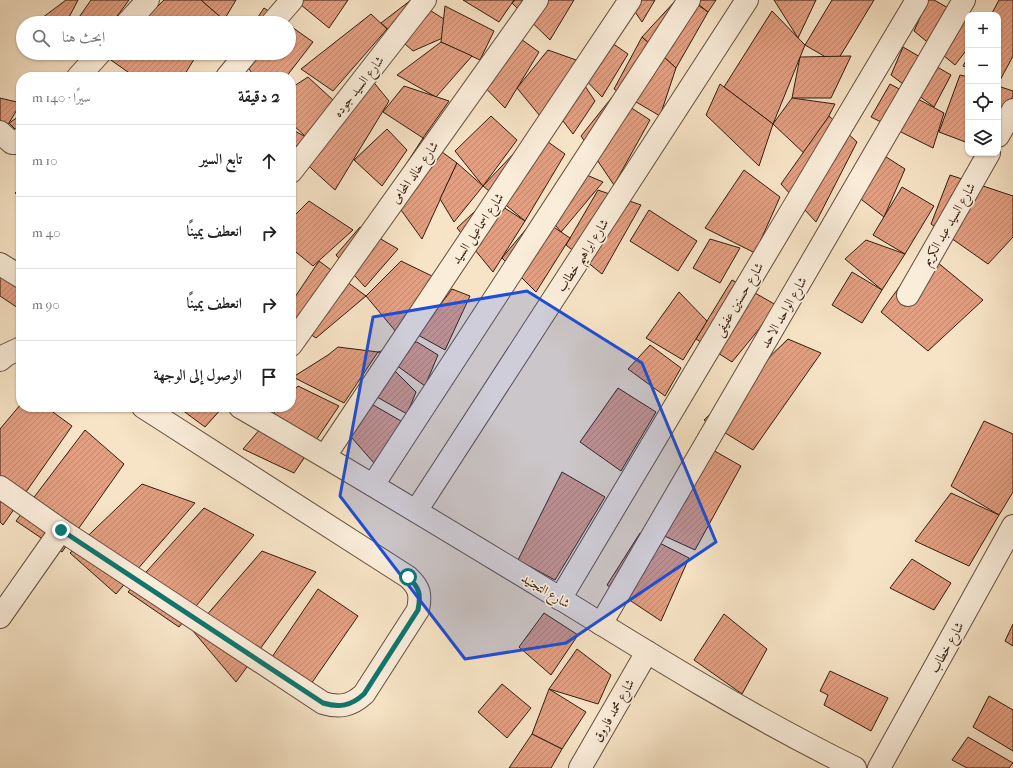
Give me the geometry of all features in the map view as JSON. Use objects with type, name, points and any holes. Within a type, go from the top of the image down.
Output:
[{"type":"street","points":[[133,16],[148,0]]},
{"type":"street","points":[[278,16],[292,0]]},
{"type":"street","name":"شارع السيد جوده","points":[[296,166],[425,0]]},
{"type":"street","name":"شارع خالد المحامى","points":[[296,338],[537,0]]},
{"type":"street","name":"شارع اسماعيل السيد","points":[[325,456],[630,0]]},
{"type":"street","points":[[373,485],[689,0]]},
{"type":"street","name":"شارع ابراهيم خطاب","points":[[416,511],[747,0]]},
{"type":"street","name":"شارع حسنين عفيفى","points":[[560,599],[917,0]]},
{"type":"street","name":"شارع الواحد الاحد","points":[[601,624],[964,0]]},
{"type":"street","points":[[83,72],[94,60]]},
{"type":"street","points":[[231,72],[241,60]]},
{"type":"street","points":[[1001,131],[1013,110]]},
{"type":"street","points":[[0,132],[12,143],[16,143]]},
{"type":"street","name":"شارع السيد عبد الكريم","points":[[908,295],[986,156]]},
{"type":"street","points":[[0,264],[16,274]]},
{"type":"street","points":[[0,360],[16,350]]},
{"type":"street","points":[[0,487],[61,530],[323,703],[333,706],[343,706],[358,700],[364,694],[418,610],[420,600],[419,591],[414,583],[408,577],[151,412]]},
{"type":"street","name":"شارع التجنيد","points":[[251,412],[762,720],[855,768]]},
{"type":"street","name":"شارع خطاب","points":[[880,768],[1013,526]]},
{"type":"street","points":[[0,617],[61,530]]},
{"type":"street","name":"شارع محمد فاروق","points":[[580,768],[647,652]]},
{"type":"highlighted area","points":[[527,291],[642,363],[716,542],[566,643],[465,659],[340,496],[373,317]]},
{"type":"building","points":[[66,0],[78,0],[70,16],[45,16]]},
{"type":"building","points":[[91,0],[129,0],[117,16],[80,16]]},
{"type":"building","points":[[164,0],[201,0],[219,16],[148,16]]},
{"type":"building","points":[[201,0],[236,0],[226,16],[219,16]]},
{"type":"building","points":[[295,0],[348,0],[329,28]]},
{"type":"building","points":[[411,0],[414,0],[461,30],[413,51],[381,23]]},
{"type":"building","points":[[463,0],[514,0],[499,22]]},
{"type":"building","points":[[515,0],[574,0],[550,40],[512,3]]},
{"type":"building","points":[[627,0],[655,0],[642,22]]},
{"type":"building","points":[[676,0],[691,0],[708,12],[676,68],[642,37]]},
{"type":"building","points":[[693,0],[716,0],[708,12]]},
{"type":"building","points":[[774,0],[816,0],[798,38]]},
{"type":"building","points":[[832,0],[874,0],[836,63],[805,45]]},
{"type":"building","points":[[928,0],[934,0],[965,17],[965,52],[955,65],[914,31]]},
{"type":"building","points":[[999,0],[1013,0],[1013,56],[1001,78],[1001,12],[993,12]]},
{"type":"building","points":[[445,6],[494,31],[480,60],[441,42]]},
{"type":"building","points":[[264,8],[276,16],[259,16]]},
{"type":"building","points":[[772,11],[805,45],[773,124],[724,87]]},
{"type":"building","points":[[371,14],[387,29],[333,91],[301,69]]},
{"type":"building","points":[[507,29],[539,52],[505,108],[471,73]]},
{"type":"building","points":[[296,30],[313,42],[290,72],[251,72],[244,60],[296,60]]},
{"type":"building","points":[[642,37],[676,68],[660,116],[614,89]]},
{"type":"building","points":[[441,42],[472,56],[436,97],[397,75]]},
{"type":"building","points":[[612,43],[628,54],[602,97],[580,74]]},
{"type":"building","points":[[903,47],[951,75],[934,107],[891,75]]},
{"type":"building","points":[[548,50],[579,61],[540,116],[517,88]]},
{"type":"building","points":[[851,56],[831,98],[792,98],[800,57]]},
{"type":"building","points":[[111,60],[194,60],[186,72],[128,72]]},
{"type":"building","points":[[960,75],[965,76],[965,142],[939,132]]},
{"type":"building","points":[[308,77],[334,101],[306,137],[296,128],[296,85]]},
{"type":"building","points":[[371,79],[389,101],[335,190],[301,159]]},
{"type":"building","points":[[720,84],[773,124],[759,166],[706,115]]},
{"type":"building","points":[[890,84],[944,113],[933,148],[871,117]]},
{"type":"building","points":[[404,86],[449,101],[423,138],[383,112]]},
{"type":"building","points":[[585,86],[595,101],[573,134],[560,117]]},
{"type":"building","points":[[1001,87],[1013,91],[1013,96],[1001,115]]},
{"type":"building","points":[[613,96],[650,120],[614,185],[581,136]]},
{"type":"building","points":[[0,98],[16,102],[16,111],[0,138]]},
{"type":"building","points":[[792,98],[835,104],[808,157],[773,124]]},
{"type":"building","points":[[491,116],[517,140],[483,186],[455,151]]},
{"type":"building","points":[[829,116],[857,142],[816,222],[781,184]]},
{"type":"building","points":[[16,118],[16,130],[9,123]]},
{"type":"building","points":[[387,129],[407,150],[382,186],[354,160]]},
{"type":"building","points":[[296,132],[306,137],[296,146]]},
{"type":"building","points":[[534,132],[565,154],[525,221],[483,186]]},
{"type":"building","points":[[423,138],[457,163],[422,239],[388,192]]},
{"type":"building","points":[[869,146],[905,169],[884,217],[844,186]]},
{"type":"building","points":[[457,163],[483,186],[454,222],[440,199]]},
{"type":"building","points":[[568,167],[603,182],[561,232],[542,209]]},
{"type":"building","points":[[744,170],[780,197],[755,253],[705,228]]},
{"type":"building","points":[[950,175],[1013,196],[1013,237],[988,264],[931,224]]},
{"type":"building","points":[[902,187],[934,206],[905,254],[873,235]]},
{"type":"building","points":[[598,190],[641,205],[602,274],[566,245]]},
{"type":"building","points":[[489,198],[525,221],[493,272],[457,228]]},
{"type":"building","points":[[309,201],[353,230],[313,266],[296,252],[296,214]]},
{"type":"building","points":[[649,210],[697,241],[678,271],[630,241]]},
{"type":"building","points":[[537,216],[570,238],[536,292],[502,258]]},
{"type":"building","points":[[360,227],[398,249],[365,287],[336,255]]},
{"type":"building","points":[[710,239],[740,248],[720,283],[693,268]]},
{"type":"building","points":[[866,240],[905,254],[882,290],[845,259]]},
{"type":"building","points":[[925,252],[983,300],[928,351],[881,312]]},
{"type":"building","points":[[16,260],[16,307],[0,296],[0,276]]},
{"type":"building","points":[[319,261],[366,296],[316,338],[296,324],[296,296]]},
{"type":"building","points":[[401,261],[434,277],[397,333],[366,296]]},
{"type":"building","points":[[852,272],[882,290],[862,323],[832,305]]},
{"type":"building","points":[[732,280],[778,306],[732,362],[696,339]]},
{"type":"building","points":[[452,289],[470,296],[445,350],[418,335]]},
{"type":"building","points":[[679,292],[707,321],[683,360],[646,338]]},
{"type":"building","points":[[788,339],[821,353],[753,450],[704,420]]},
{"type":"building","points":[[417,342],[438,355],[425,386],[378,352]]},
{"type":"building","points":[[650,345],[681,368],[665,396],[628,369]]},
{"type":"building","points":[[338,347],[378,352],[344,403],[296,379],[296,375]]},
{"type":"building","points":[[387,363],[416,392],[407,414],[377,397]]},
{"type":"building","points":[[298,386],[339,406],[294,473],[243,449],[275,412],[296,412],[296,388]]},
{"type":"building","points":[[618,388],[656,412],[621,471],[580,442]]},
{"type":"building","points":[[363,399],[401,421],[381,471],[337,421]]},
{"type":"building","points":[[16,410],[16,412],[53,412],[72,426],[3,525],[0,522],[0,429]]},
{"type":"building","points":[[185,412],[218,412],[205,427]]},
{"type":"building","points":[[984,421],[1013,434],[1013,492],[999,515],[951,486]]},
{"type":"building","points":[[85,430],[124,464],[62,552],[16,521]]},
{"type":"building","points":[[697,441],[741,466],[695,550],[647,528]]},
{"type":"building","points":[[562,472],[605,497],[555,580],[518,560]]},
{"type":"building","points":[[142,484],[195,503],[116,594],[70,553]]},
{"type":"building","points":[[951,493],[999,515],[969,566],[915,541]]},
{"type":"building","points":[[204,508],[254,535],[179,627],[128,592]]},
{"type":"building","points":[[640,533],[689,558],[661,621],[607,585]]},
{"type":"building","points":[[262,551],[316,572],[236,682],[193,631]]},
{"type":"building","points":[[912,559],[951,583],[934,610],[890,588]]},
{"type":"building","points":[[318,589],[358,616],[311,684],[272,657]]},
{"type":"building","points":[[544,613],[578,635],[551,675],[519,647]]},
{"type":"building","points":[[724,614],[767,649],[742,694],[694,660]]},
{"type":"building","points":[[1013,624],[1013,646],[1005,641]]},
{"type":"building","points":[[577,649],[611,675],[598,704],[549,689]]},
{"type":"building","points":[[830,671],[888,698],[871,731],[824,705],[828,695],[820,691]]},
{"type":"building","points":[[502,684],[531,708],[507,738],[478,712]]},
{"type":"building","points":[[549,689],[586,712],[562,749],[532,734]]},
{"type":"building","points":[[989,696],[1013,710],[1013,751],[973,727]]},
{"type":"building","points":[[532,734],[562,749],[551,768],[509,768]]},
{"type":"building","points":[[968,737],[1013,763],[1009,768],[967,768],[952,760]]},
{"type":"route","points":[[61,530],[323,703],[333,706],[351,704],[364,694],[411,618],[418,610],[420,600],[419,591],[408,577]]}]
